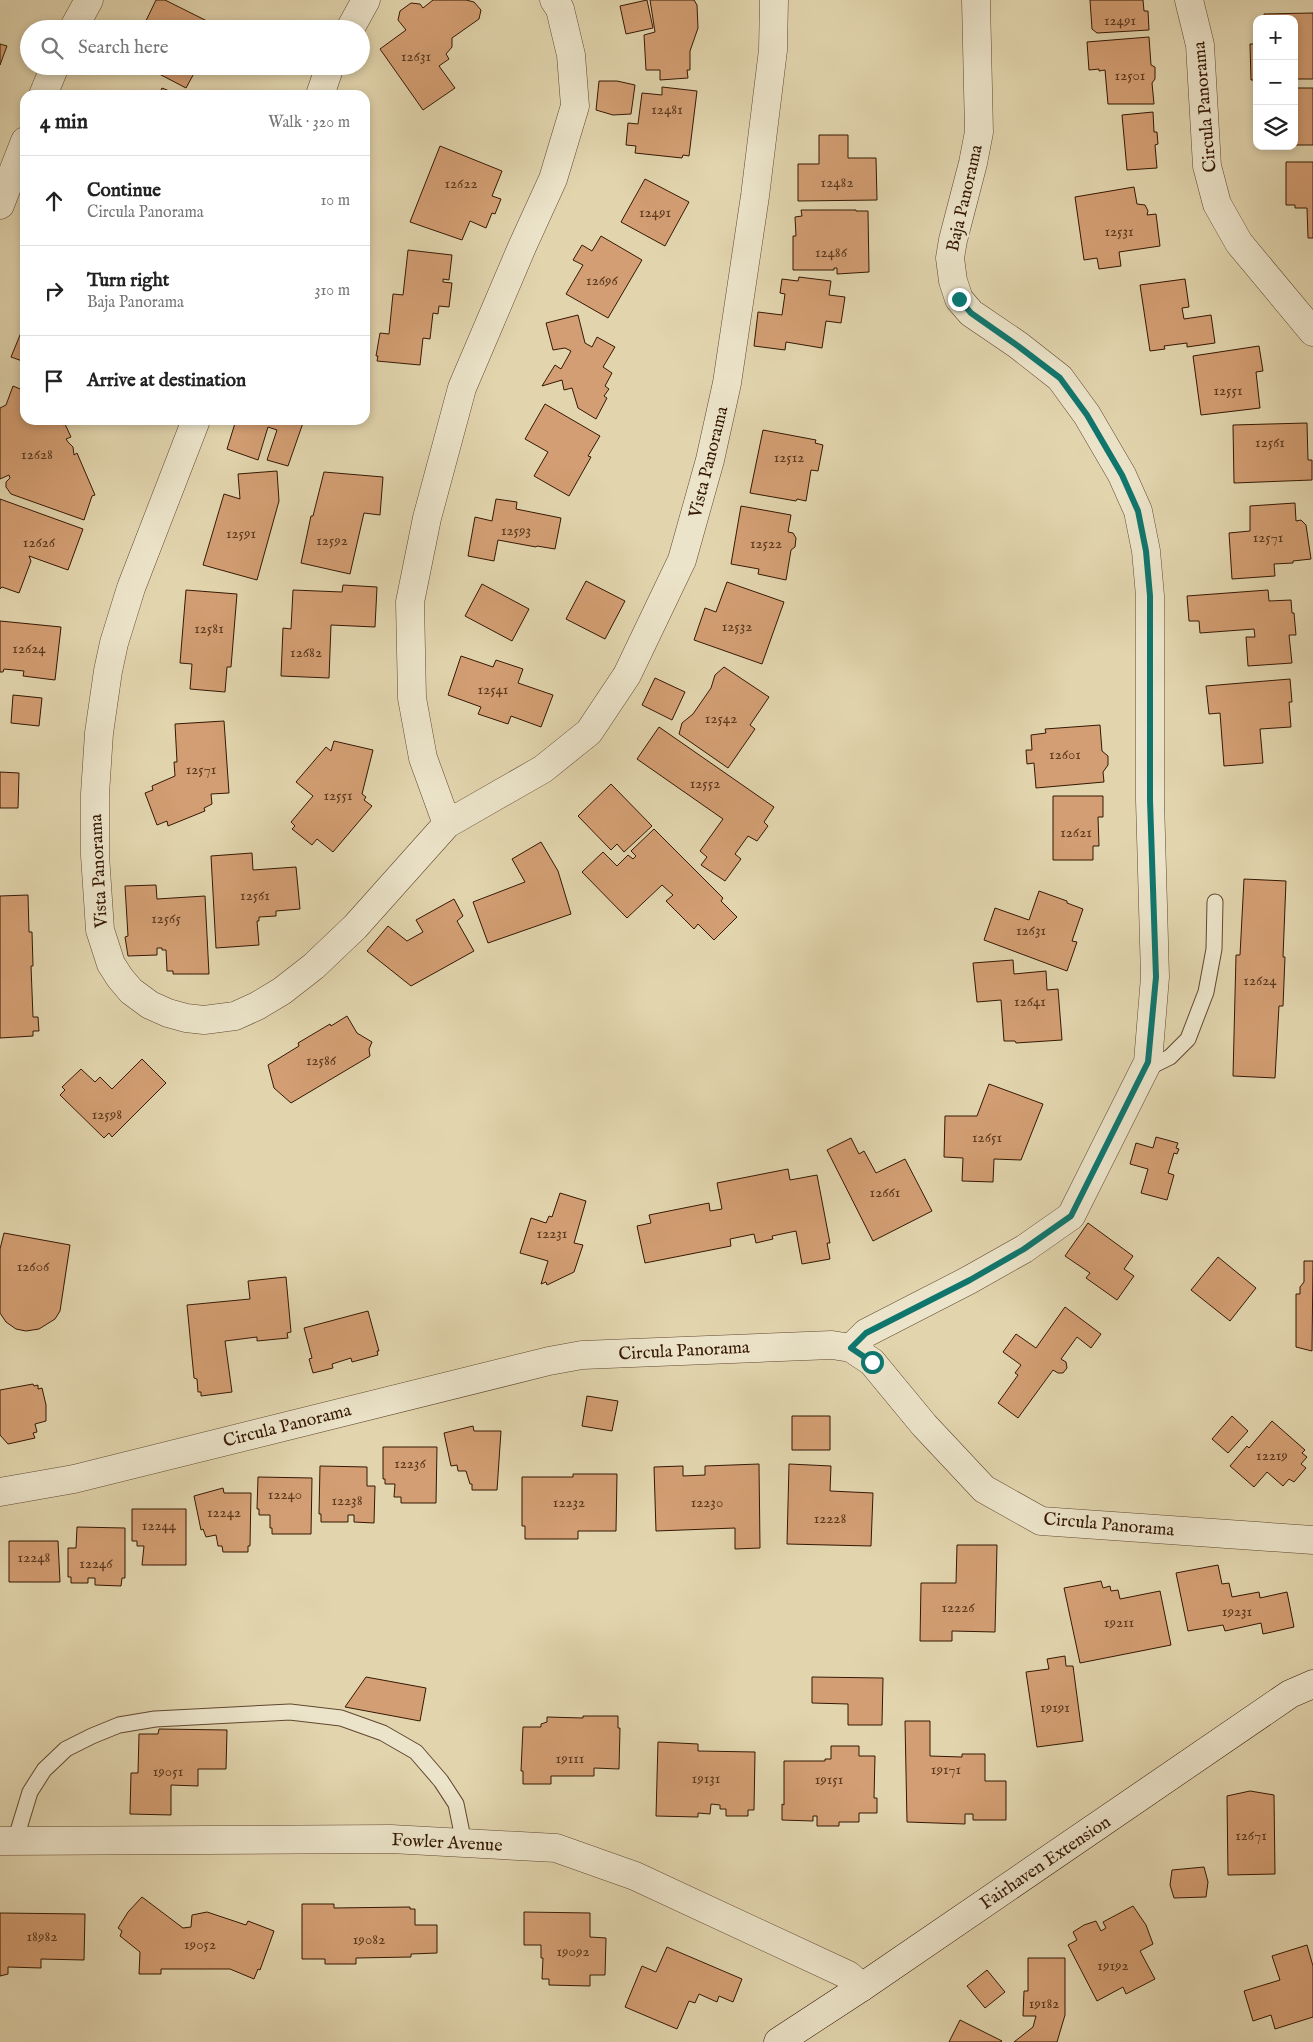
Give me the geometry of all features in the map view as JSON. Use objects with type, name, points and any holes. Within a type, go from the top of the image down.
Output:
[{"type":"street","points":[[78,20],[89,0]]},
{"type":"street","points":[[355,20],[366,0]]},
{"type":"street","points":[[447,824],[423,758],[412,698],[410,602],[427,518],[462,388],[522,247],[554,179],[576,106],[571,55],[560,9],[554,0]]},
{"type":"street","name":"Vista Panorama","points":[[194,425],[128,598],[114,643],[107,679],[94,794],[95,855],[100,930],[111,964],[131,992],[150,1005],[186,1018],[204,1020],[235,1016],[257,1006],[282,991],[314,966],[355,927],[447,824],[543,769],[589,732],[628,675],[682,560],[710,460],[727,383],[755,196],[773,50],[774,0]]},
{"type":"street","name":"Baja Panorama","points":[[851,1348],[866,1333],[970,1280],[1024,1249],[1071,1216],[1148,1062],[1156,977],[1150,800],[1150,596],[1146,551],[1138,511],[1122,475],[1087,415],[1060,378],[971,313],[959,299],[953,281],[950,258],[953,240],[979,132],[976,0]]},
{"type":"street","name":"Circula Panorama","points":[[1189,0],[1200,45],[1207,166],[1217,204],[1239,243],[1313,332]]},
{"type":"street","points":[[45,90],[52,75]]},
{"type":"street","points":[[322,90],[327,75]]},
{"type":"street","points":[[0,205],[20,153]]},
{"type":"street","name":"Circula Panorama","points":[[0,1492],[74,1479],[530,1365],[582,1355],[832,1345],[851,1348],[872,1362],[924,1425],[984,1489],[1041,1521],[1313,1540]]},
{"type":"street","name":"Fairhaven Extension","points":[[778,2042],[862,1987],[1290,1694],[1313,1684]]},
{"type":"street","name":"Fowler Avenue","points":[[7,1841],[391,1839],[556,1848],[636,1876],[848,1975],[862,1987]]},
{"type":"lane","points":[[1144,1070],[1170,1057],[1188,1039],[1206,992],[1214,949],[1216,902]]},
{"type":"lane","points":[[7,1841],[30,1792],[44,1770],[66,1749],[92,1736],[119,1725],[155,1719],[290,1712],[341,1718],[383,1733],[416,1752],[441,1781],[456,1804],[464,1843]]},
{"type":"building","points":[[156,0],[165,0],[205,20],[146,20]]},
{"type":"building","points":[[433,0],[466,0],[474,2],[481,10],[479,19],[452,38],[452,47],[446,54],[449,59],[439,66],[455,88],[423,110],[380,49],[406,30],[398,20],[400,11],[411,3],[420,4],[423,8]]},
{"type":"building","points":[[647,0],[653,28],[626,34],[620,6]]},
{"type":"building","points":[[650,0],[694,0],[697,5],[698,28],[690,51],[690,70],[687,70],[688,78],[660,80],[660,70],[646,70],[644,35],[655,32]]},
{"type":"building","points":[[1090,0],[1143,0],[1144,11],[1148,11],[1149,30],[1097,33],[1092,29]]},
{"type":"building","points":[[1313,13],[1313,79],[1298,79],[1298,15],[1264,14]]},
{"type":"building","points":[[1149,37],[1151,65],[1155,67],[1155,79],[1152,83],[1154,104],[1108,104],[1105,70],[1089,70],[1087,42]]},
{"type":"building","points":[[0,44],[7,46],[0,65]]},
{"type":"building","points":[[1250,44],[1253,44],[1253,80],[1251,80]]},
{"type":"building","points":[[161,75],[193,75],[186,88]]},
{"type":"building","points":[[599,81],[617,81],[635,85],[631,114],[613,115],[596,110]]},
{"type":"building","points":[[662,87],[697,91],[689,156],[683,155],[682,158],[635,153],[636,146],[626,145],[628,123],[638,124],[642,93],[662,95]]},
{"type":"building","points":[[1298,88],[1313,88],[1313,145],[1298,145]]},
{"type":"building","points":[[1153,112],[1154,132],[1157,132],[1158,144],[1155,145],[1157,168],[1127,170],[1122,115]]},
{"type":"building","points":[[819,135],[848,135],[848,158],[876,158],[877,200],[798,201],[798,164],[819,164]]},
{"type":"building","points":[[440,146],[502,171],[492,196],[501,199],[495,214],[492,213],[486,228],[470,221],[462,240],[410,222]]},
{"type":"building","points":[[1286,162],[1313,162],[1313,238],[1308,238],[1307,208],[1295,208],[1295,205],[1286,205]]},
{"type":"building","points":[[645,179],[689,202],[665,246],[621,222]]},
{"type":"building","points":[[1134,187],[1137,204],[1145,205],[1148,211],[1147,215],[1156,214],[1160,246],[1119,252],[1121,266],[1099,269],[1097,258],[1084,260],[1075,197]]},
{"type":"building","points":[[801,210],[868,211],[869,272],[837,274],[837,268],[834,268],[834,270],[793,270],[793,236],[796,236],[795,217],[802,216]]},
{"type":"building","points":[[601,236],[642,260],[608,318],[566,294],[583,265],[573,260],[582,245],[592,251]]},
{"type":"building","points":[[408,250],[452,255],[449,280],[443,279],[443,282],[452,283],[449,307],[439,306],[438,314],[433,313],[430,339],[423,338],[420,365],[377,361],[378,356],[376,356],[380,333],[389,334],[393,294],[403,295]]},
{"type":"building","points":[[799,277],[831,281],[829,295],[845,297],[841,323],[826,321],[822,348],[786,342],[785,350],[754,346],[758,312],[782,315],[785,294],[780,293],[782,279],[798,281]]},
{"type":"building","points":[[1185,279],[1189,307],[1182,308],[1184,319],[1211,315],[1215,343],[1187,347],[1187,343],[1164,346],[1165,349],[1150,351],[1140,285]]},
{"type":"building","points":[[578,315],[585,343],[592,347],[597,337],[615,347],[603,367],[612,373],[605,386],[609,389],[604,396],[607,398],[596,419],[578,408],[572,388],[564,390],[562,380],[542,386],[555,365],[561,369],[571,351],[565,348],[553,350],[546,323]]},
{"type":"building","points":[[20,335],[20,360],[11,357]]},
{"type":"building","points":[[1259,346],[1263,371],[1256,372],[1260,408],[1201,415],[1193,356]]},
{"type":"building","points":[[13,386],[20,389],[20,425],[65,425],[71,437],[66,439],[73,447],[74,455],[77,453],[95,495],[92,496],[84,520],[11,494],[6,487],[6,482],[10,478],[9,475],[0,479],[0,408],[6,405]]},
{"type":"building","points":[[545,404],[600,436],[588,456],[591,457],[569,496],[534,476],[548,452],[525,439]]},
{"type":"building","points":[[1307,423],[1308,460],[1312,460],[1312,480],[1234,483],[1233,425]]},
{"type":"building","points":[[234,425],[302,425],[288,466],[267,460],[277,430],[268,427],[258,460],[227,449]]},
{"type":"building","points":[[763,430],[816,440],[815,443],[823,445],[818,471],[811,470],[806,501],[750,493]]},
{"type":"building","points":[[277,471],[279,501],[257,580],[203,565],[224,494],[240,499],[238,474]]},
{"type":"building","points":[[324,472],[383,477],[380,515],[364,513],[350,574],[301,563],[311,516],[313,516]]},
{"type":"building","points":[[0,499],[83,529],[68,570],[29,556],[31,561],[19,593],[2,587],[0,589]]},
{"type":"building","points":[[496,499],[517,502],[516,509],[561,518],[555,549],[498,540],[494,561],[468,556],[475,517],[492,521]]},
{"type":"building","points":[[1295,503],[1296,521],[1301,520],[1306,525],[1311,559],[1293,561],[1293,563],[1274,564],[1275,576],[1232,579],[1229,533],[1250,531],[1250,506]]},
{"type":"building","points":[[741,506],[791,515],[788,532],[793,533],[796,538],[795,547],[791,550],[786,580],[758,574],[759,569],[731,564]]},
{"type":"building","points":[[586,581],[625,601],[605,639],[566,619]]},
{"type":"building","points":[[727,582],[784,602],[762,664],[694,640],[705,608],[716,612]]},
{"type":"building","points":[[482,584],[529,609],[512,641],[465,616]]},
{"type":"building","points":[[343,585],[377,587],[375,627],[331,625],[329,678],[281,676],[283,628],[291,629],[293,590],[342,592]]},
{"type":"building","points":[[186,590],[237,594],[231,667],[227,667],[225,692],[190,689],[192,664],[180,663]]},
{"type":"building","points":[[1268,590],[1269,601],[1291,600],[1296,635],[1289,635],[1292,663],[1248,666],[1246,637],[1255,637],[1254,629],[1200,633],[1199,621],[1189,621],[1187,596]]},
{"type":"building","points":[[0,621],[61,627],[55,680],[23,676],[24,671],[4,669],[3,672],[0,672]]},
{"type":"building","points":[[461,656],[493,667],[496,660],[523,669],[518,683],[553,695],[541,727],[511,716],[508,724],[478,714],[481,707],[448,695]]},
{"type":"building","points":[[724,667],[769,697],[750,725],[755,729],[728,768],[679,734],[682,723],[693,714],[711,688],[715,675]]},
{"type":"building","points":[[655,678],[685,692],[672,720],[642,705]]},
{"type":"building","points":[[1290,679],[1292,702],[1289,702],[1291,727],[1260,729],[1263,763],[1224,766],[1220,713],[1209,714],[1206,686]]},
{"type":"building","points":[[13,695],[42,698],[39,726],[11,723]]},
{"type":"building","points":[[224,721],[229,793],[211,794],[212,804],[204,808],[205,811],[168,826],[167,821],[157,825],[145,793],[153,790],[152,786],[175,776],[174,762],[177,762],[175,724]]},
{"type":"building","points":[[1100,725],[1102,751],[1108,756],[1108,765],[1103,772],[1104,782],[1036,788],[1034,763],[1027,764],[1026,750],[1032,750],[1031,735],[1046,733],[1045,729]]},
{"type":"building","points":[[659,727],[774,807],[764,822],[768,826],[757,841],[748,836],[735,854],[741,859],[725,881],[701,865],[707,857],[700,851],[723,819],[637,759]]},
{"type":"building","points":[[334,741],[373,750],[362,794],[366,797],[364,800],[372,806],[333,852],[317,839],[312,845],[292,829],[295,826],[291,822],[313,796],[296,782],[326,747],[331,751]]},
{"type":"building","points":[[0,772],[19,773],[18,808],[0,808]]},
{"type":"building","points":[[611,784],[652,826],[624,852],[617,844],[611,850],[578,816]]},
{"type":"building","points":[[1053,796],[1103,796],[1103,817],[1098,817],[1099,846],[1093,846],[1093,860],[1053,860]]},
{"type":"building","points":[[654,829],[723,898],[721,901],[737,917],[714,940],[698,924],[694,929],[666,901],[673,895],[662,885],[627,918],[582,872],[603,852],[617,866],[628,855],[633,859],[636,856],[631,851]]},
{"type":"building","points":[[541,842],[558,871],[571,914],[488,943],[473,902],[525,882],[512,859]]},
{"type":"building","points":[[252,853],[253,870],[296,867],[300,909],[276,911],[276,916],[259,917],[259,921],[257,921],[259,945],[216,948],[211,856]]},
{"type":"building","points":[[1244,879],[1286,881],[1283,1006],[1279,1006],[1275,1078],[1233,1076],[1236,955],[1240,955]]},
{"type":"building","points":[[156,885],[157,899],[205,896],[209,974],[173,974],[173,971],[167,971],[166,950],[162,950],[162,948],[157,948],[157,955],[128,956],[125,937],[128,936],[125,886]]},
{"type":"building","points":[[1039,891],[1083,909],[1072,941],[1077,942],[1067,971],[984,940],[995,908],[1029,920]]},
{"type":"building","points":[[28,895],[29,932],[32,932],[33,1017],[38,1017],[39,1031],[33,1031],[33,1036],[0,1038],[0,896]]},
{"type":"building","points":[[454,899],[463,916],[457,921],[474,951],[411,986],[367,951],[388,926],[407,941],[423,932],[416,920]]},
{"type":"building","points":[[1013,960],[1014,974],[1046,971],[1047,990],[1058,989],[1062,1040],[1016,1043],[1015,1041],[1004,1041],[1001,1000],[977,1002],[973,963]]},
{"type":"building","points":[[347,1016],[357,1033],[372,1042],[369,1049],[370,1056],[291,1103],[274,1088],[268,1065],[299,1046],[298,1043]]},
{"type":"building","points":[[142,1059],[166,1083],[112,1137],[109,1133],[104,1138],[60,1095],[65,1090],[62,1087],[81,1069],[95,1082],[100,1077],[112,1089]]},
{"type":"building","points":[[989,1084],[1043,1104],[1021,1160],[994,1159],[993,1182],[962,1181],[963,1158],[944,1157],[945,1116],[977,1116]]},
{"type":"building","points":[[1156,1137],[1178,1143],[1176,1148],[1179,1149],[1177,1154],[1174,1153],[1168,1173],[1174,1175],[1167,1200],[1141,1193],[1148,1169],[1130,1164],[1136,1143],[1153,1148]]},
{"type":"building","points":[[851,1138],[859,1154],[864,1151],[876,1173],[905,1159],[932,1211],[873,1241],[827,1150]]},
{"type":"building","points":[[788,1169],[790,1180],[817,1175],[830,1243],[827,1243],[830,1259],[802,1264],[796,1231],[772,1236],[773,1239],[756,1243],[754,1234],[730,1239],[731,1246],[645,1263],[637,1226],[651,1223],[649,1215],[709,1203],[710,1211],[722,1209],[717,1183]]},
{"type":"building","points":[[560,1193],[586,1201],[574,1243],[583,1245],[574,1272],[547,1285],[546,1282],[541,1284],[548,1261],[520,1253],[531,1218],[546,1223],[549,1216],[552,1217]]},
{"type":"building","points":[[1088,1223],[1133,1256],[1124,1269],[1134,1276],[1117,1300],[1086,1278],[1090,1273],[1065,1256]]},
{"type":"building","points":[[4,1233],[70,1245],[60,1311],[55,1319],[39,1329],[26,1331],[16,1329],[6,1322],[0,1313],[0,1249]]},
{"type":"building","points":[[1218,1257],[1256,1288],[1230,1321],[1191,1290]]},
{"type":"building","points":[[1304,1261],[1313,1261],[1312,1351],[1296,1347],[1296,1294],[1300,1294],[1300,1287],[1304,1282]]},
{"type":"building","points":[[286,1277],[291,1332],[287,1333],[288,1338],[257,1341],[257,1337],[225,1341],[232,1392],[201,1396],[201,1392],[198,1392],[197,1379],[194,1378],[187,1305],[250,1299],[248,1281]]},
{"type":"building","points":[[1065,1307],[1101,1334],[1091,1348],[1077,1337],[1061,1359],[1066,1362],[1067,1368],[1063,1373],[1053,1370],[1018,1418],[998,1403],[1018,1375],[1015,1373],[1021,1365],[1003,1352],[1016,1334],[1036,1348]]},
{"type":"building","points":[[368,1311],[379,1351],[377,1351],[378,1355],[352,1362],[351,1358],[332,1364],[333,1368],[313,1373],[309,1359],[312,1358],[304,1328]]},
{"type":"building","points":[[33,1384],[34,1386],[38,1385],[38,1389],[42,1388],[46,1405],[46,1421],[35,1424],[37,1432],[33,1433],[35,1438],[8,1444],[0,1435],[0,1390]]},
{"type":"building","points":[[587,1396],[618,1401],[612,1431],[582,1426]]},
{"type":"building","points":[[792,1416],[830,1416],[830,1450],[792,1450]]},
{"type":"building","points":[[1232,1416],[1248,1431],[1228,1453],[1212,1439]]},
{"type":"building","points":[[1272,1421],[1305,1450],[1302,1453],[1307,1457],[1301,1464],[1306,1468],[1294,1482],[1289,1479],[1283,1486],[1267,1472],[1254,1487],[1230,1466],[1247,1446],[1249,1448]]},
{"type":"building","points":[[473,1426],[474,1431],[501,1431],[497,1490],[472,1490],[472,1484],[470,1484],[466,1471],[458,1471],[457,1465],[451,1466],[444,1433]]},
{"type":"building","points":[[383,1447],[437,1447],[436,1503],[401,1503],[401,1497],[394,1497],[395,1484],[385,1484],[385,1479],[383,1479]]},
{"type":"building","points":[[759,1464],[760,1548],[735,1549],[735,1528],[656,1531],[654,1467],[683,1466],[683,1476],[705,1475],[705,1466]]},
{"type":"building","points":[[789,1464],[831,1466],[830,1491],[873,1493],[871,1546],[787,1544]]},
{"type":"building","points":[[320,1466],[367,1467],[367,1486],[375,1486],[374,1523],[354,1522],[354,1515],[348,1515],[348,1522],[321,1522],[321,1514],[319,1514]]},
{"type":"building","points":[[573,1474],[617,1474],[616,1531],[578,1531],[578,1539],[525,1539],[525,1526],[522,1526],[522,1477],[573,1477]]},
{"type":"building","points":[[258,1477],[312,1478],[311,1534],[272,1534],[270,1515],[259,1515],[259,1509],[257,1509]]},
{"type":"building","points":[[223,1488],[224,1493],[251,1493],[250,1546],[248,1546],[248,1552],[223,1552],[222,1546],[218,1546],[216,1535],[206,1537],[203,1529],[201,1530],[194,1496]]},
{"type":"building","points":[[132,1509],[186,1509],[186,1565],[142,1565],[144,1546],[137,1546],[137,1541],[132,1541]]},
{"type":"building","points":[[77,1527],[125,1528],[125,1578],[122,1578],[121,1586],[95,1585],[95,1578],[88,1578],[88,1583],[71,1583],[71,1577],[68,1577],[68,1548],[76,1548]]},
{"type":"building","points":[[9,1541],[58,1541],[60,1582],[9,1582]]},
{"type":"building","points":[[957,1545],[997,1545],[995,1632],[952,1631],[952,1641],[920,1641],[921,1583],[956,1583]]},
{"type":"building","points":[[1218,1565],[1222,1584],[1229,1583],[1232,1597],[1259,1592],[1260,1598],[1287,1592],[1294,1627],[1263,1634],[1261,1623],[1225,1631],[1223,1625],[1188,1631],[1176,1573]]},
{"type":"building","points":[[1101,1581],[1103,1588],[1110,1586],[1111,1591],[1118,1590],[1120,1599],[1160,1591],[1171,1645],[1080,1663],[1064,1588]]},
{"type":"building","points":[[1065,1656],[1066,1666],[1073,1666],[1083,1741],[1037,1747],[1026,1672],[1049,1669],[1047,1659]]},
{"type":"building","points":[[366,1677],[426,1688],[420,1721],[345,1707]]},
{"type":"building","points":[[812,1677],[883,1678],[882,1725],[848,1725],[848,1704],[812,1703]]},
{"type":"building","points":[[583,1716],[618,1716],[618,1728],[620,1728],[619,1769],[594,1768],[594,1776],[551,1776],[551,1784],[523,1784],[523,1771],[521,1771],[523,1727],[541,1727],[541,1724],[547,1722],[547,1717],[583,1718]]},
{"type":"building","points":[[905,1721],[930,1721],[930,1756],[962,1757],[962,1754],[985,1754],[985,1781],[1006,1781],[1006,1820],[973,1820],[973,1814],[965,1814],[965,1824],[907,1822]]},
{"type":"building","points":[[159,1729],[227,1730],[226,1769],[198,1769],[198,1786],[171,1785],[171,1815],[130,1814],[131,1773],[138,1773],[139,1734],[158,1734]]},
{"type":"building","points":[[658,1742],[698,1744],[698,1751],[755,1752],[754,1810],[748,1810],[748,1816],[726,1816],[726,1809],[720,1809],[720,1805],[711,1804],[710,1814],[698,1813],[698,1817],[656,1816]]},
{"type":"building","points":[[831,1746],[859,1746],[859,1756],[875,1756],[874,1798],[877,1798],[877,1813],[859,1813],[859,1822],[839,1822],[839,1826],[817,1826],[817,1816],[813,1816],[813,1821],[782,1820],[784,1761],[825,1761],[825,1759],[831,1759]]},
{"type":"building","points":[[1250,1791],[1274,1795],[1275,1874],[1228,1875],[1227,1796]]},
{"type":"building","points":[[1204,1867],[1208,1882],[1206,1897],[1174,1898],[1170,1885],[1172,1870]]},
{"type":"building","points":[[142,1897],[183,1928],[191,1927],[192,1915],[207,1912],[246,1925],[248,1921],[274,1931],[260,1970],[258,1969],[254,1979],[230,1969],[161,1969],[161,1974],[139,1974],[140,1952],[120,1936],[122,1931],[118,1928],[128,1912]]},
{"type":"building","points":[[302,1904],[334,1904],[334,1908],[410,1907],[410,1909],[415,1909],[415,1925],[437,1925],[437,1953],[411,1954],[411,1957],[356,1958],[356,1964],[325,1964],[325,1959],[302,1959]]},
{"type":"building","points":[[1133,1906],[1146,1925],[1153,1944],[1140,1951],[1155,1979],[1126,1994],[1123,1987],[1097,2001],[1068,1945],[1077,1940],[1073,1932],[1084,1925],[1096,1921],[1101,1931],[1106,1928],[1103,1922]]},
{"type":"building","points":[[524,1912],[590,1913],[590,1937],[606,1938],[605,1975],[590,1975],[590,1986],[549,1985],[549,1979],[542,1979],[543,1958],[541,1958],[541,1945],[524,1945]]},
{"type":"building","points":[[0,1913],[85,1914],[84,1960],[41,1959],[41,1968],[8,1967],[8,1974],[0,1976]]},
{"type":"building","points":[[1307,1945],[1313,1966],[1313,2017],[1275,2029],[1271,2015],[1253,2021],[1244,1991],[1280,1980],[1272,1956]]},
{"type":"building","points":[[667,1947],[742,1979],[733,2002],[719,1996],[717,2002],[699,1994],[695,2003],[689,2001],[677,2029],[625,2007],[642,1966],[656,1972]]},
{"type":"building","points":[[1028,1958],[1065,1958],[1065,2015],[1057,2042],[1014,2042],[1033,2027],[1036,2016],[1023,2016],[1024,1991],[1028,1991]]},
{"type":"building","points":[[987,1970],[1005,1992],[985,2008],[967,1986]]},
{"type":"building","points":[[960,2020],[1002,2041],[949,2042]]},
{"type":"route","points":[[872,1362],[851,1348],[866,1333],[970,1280],[1024,1249],[1071,1216],[1148,1062],[1156,977],[1150,800],[1150,596],[1146,551],[1138,511],[1122,475],[1087,415],[1060,378],[971,313],[959,299]]}]
